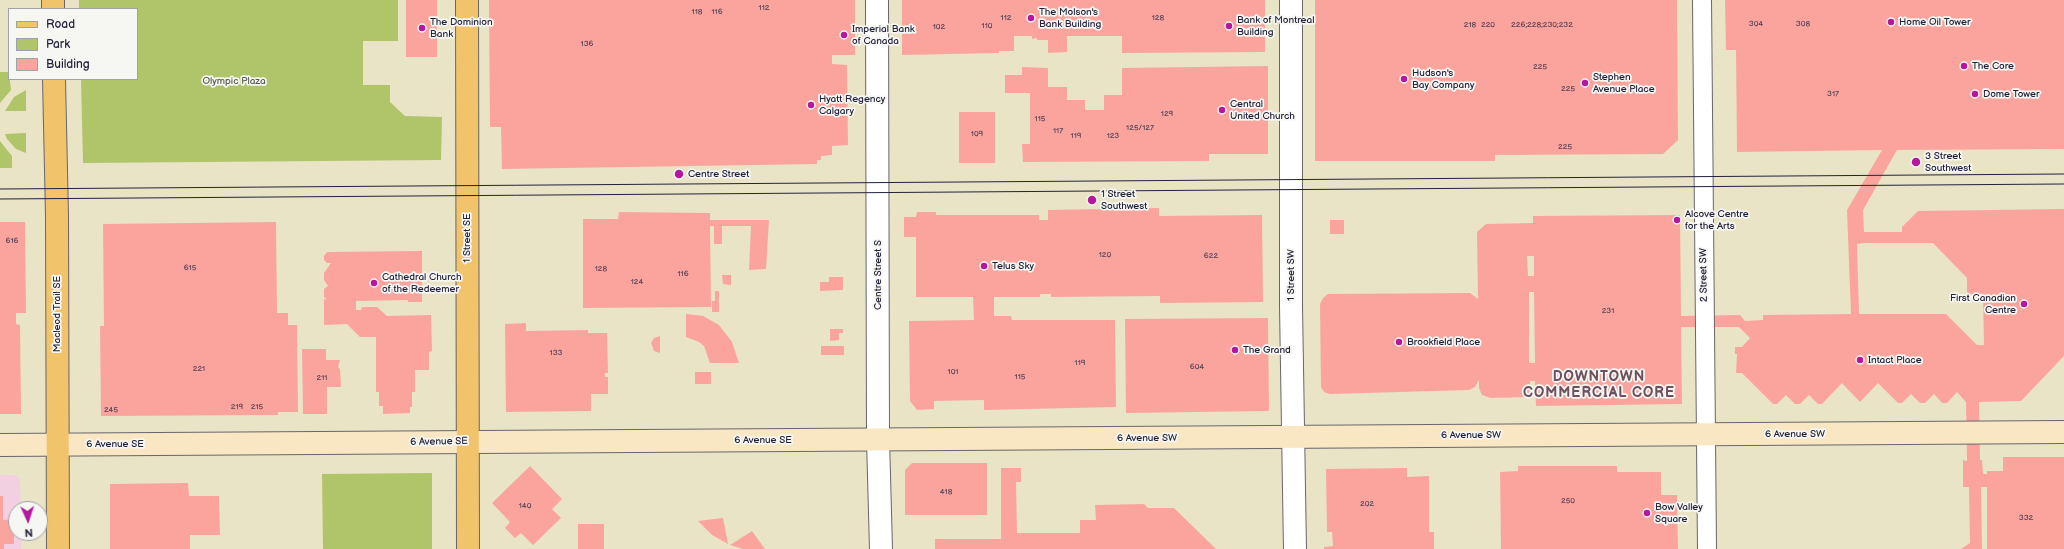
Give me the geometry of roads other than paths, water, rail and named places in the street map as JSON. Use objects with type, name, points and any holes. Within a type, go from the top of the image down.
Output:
[{"type":"main road","name":"1 Street SE","points":[[467,0],[468,549]]},
{"type":"main road","name":"Macleod Trail SE","points":[[54,80],[57,216],[58,549]]},
{"type":"main road","name":"6 Avenue SW","points":[[878,439],[2064,432]]},
{"type":"main road","name":"6 Avenue SE","points":[[0,446],[878,439]]},
{"type":"street","name":"Centre Street S","points":[[877,0],[878,439],[881,549]]},
{"type":"street","name":"1 Street SW","points":[[1291,0],[1295,549]]},
{"type":"street","name":"2 Street SW","points":[[1702,0],[1707,549]]},
{"type":"tram line","points":[[0,189],[2064,174]]},
{"type":"tram line","points":[[0,199],[2064,184]]},
{"type":"place","name":"The Molson's Bank Building","points":[[1031,18]]},
{"type":"place","name":"Home Oil Tower","points":[[1891,22]]},
{"type":"place","name":"Bank of Montreal Building","points":[[1229,26]]},
{"type":"place","name":"The Dominion Bank","points":[[422,28]]},
{"type":"place","name":"Imperial Bank of Canada","points":[[844,35]]},
{"type":"place","name":"The Core","points":[[1964,66]]},
{"type":"place","name":"Hudson's Bay Company","points":[[1404,79]]},
{"type":"place","name":"Stephen Avenue Place","points":[[1585,83]]},
{"type":"place","name":"Dome Tower","points":[[1975,94]]},
{"type":"place","name":"Hyatt Regency Calgary","points":[[811,105]]},
{"type":"place","name":"Central United Church","points":[[1222,110]]},
{"type":"place","name":"3 Street Southwest","points":[[1916,162]]},
{"type":"place","name":"Centre Street","points":[[679,174]]},
{"type":"place","name":"1 Street Southwest","points":[[1092,200]]},
{"type":"place","name":"Alcove Centre for the Arts","points":[[1677,220]]},
{"type":"place","name":"Telus Sky","points":[[984,266]]},
{"type":"place","name":"Cathedral Church of the Redeemer","points":[[374,283]]},
{"type":"place","name":"First Canadian Centre","points":[[2024,304]]},
{"type":"place","name":"Brookfield Place","points":[[1399,342]]},
{"type":"place","name":"The Grand","points":[[1235,350]]},
{"type":"place","name":"Intact Place","points":[[1860,360]]},
{"type":"place","name":"Bow Valley Square","points":[[1647,513]]},
{"type":"district","name":"DOWNTOWN COMMERCIAL CORE","points":[[1599,386]]},
{"type":"park label","name":"Olympic Plaza","points":[[234,81]]}]
